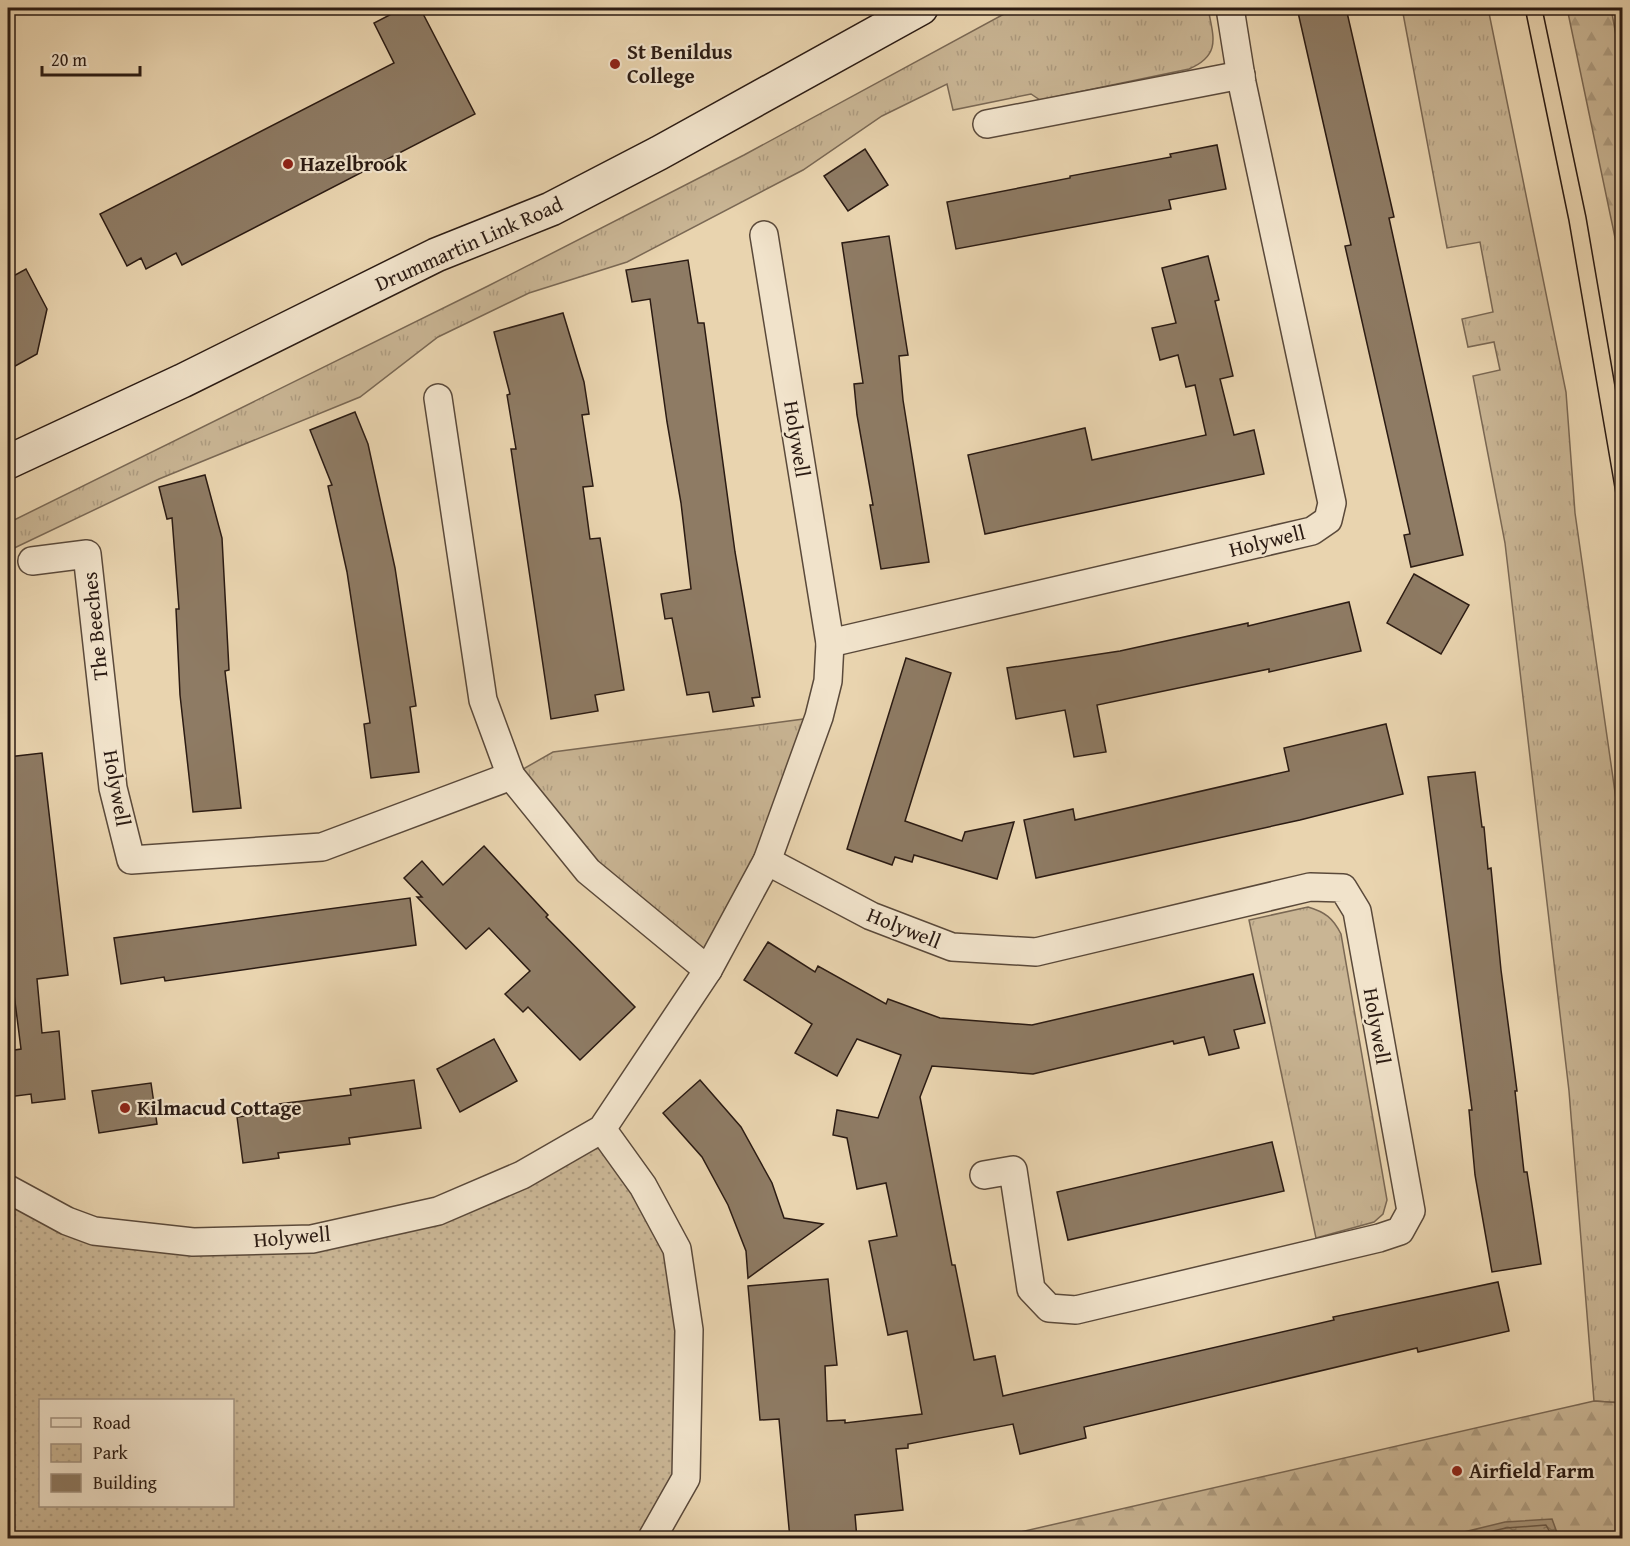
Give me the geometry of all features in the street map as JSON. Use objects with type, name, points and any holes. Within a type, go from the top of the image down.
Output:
[{"type":"main road","name":"Drummartin Link Road","points":[[8,462],[182,381],[436,255],[551,209],[659,153],[921,8]]},
{"type":"street","name":"Holywell","points":[[830,643],[1312,531],[1328,520],[1332,503],[1241,75],[1230,8]]},
{"type":"street","points":[[987,124],[1241,75]]},
{"type":"street","name":"Holywell","points":[[8,1188],[67,1221],[94,1231],[193,1242],[312,1239],[438,1211],[522,1175],[602,1129],[708,970],[767,861],[819,717],[828,681],[830,643],[764,234]]},
{"type":"street","points":[[438,398],[483,700],[511,776],[588,871],[708,970]]},
{"type":"street","name":"The Beeches","points":[[32,561],[87,554],[105,718]]},
{"type":"street","name":"Holywell","points":[[105,718],[113,788],[131,860],[322,847],[511,776]]},
{"type":"street","name":"Holywell","points":[[767,861],[871,916],[952,947],[1036,952],[1310,887],[1343,888],[1357,911],[1410,1211],[1400,1231],[1379,1238],[1076,1310],[1049,1308],[1031,1289],[1013,1170],[984,1175]]},
{"type":"street","points":[[602,1129],[643,1186],[677,1249],[689,1330],[686,1478],[652,1539]]},
{"type":"green space","points":[[1015,8],[1208,8],[1213,44],[1207,57],[1189,69],[1040,100],[1031,94],[953,110],[947,84],[882,116],[803,170],[627,262],[529,293],[438,337],[360,397],[159,479],[8,551],[8,523],[488,286],[744,155]]},
{"type":"green space","points":[[1402,8],[1488,8],[1566,392],[1575,513],[1622,841],[1622,1403],[1594,1401],[1569,1091],[1505,543],[1473,376],[1500,370],[1494,342],[1468,347],[1462,319],[1493,312],[1480,242],[1447,248]]},
{"type":"green space","points":[[1567,8],[1611,8],[1622,68],[1622,271]]},
{"type":"green space","points":[[819,717],[708,970],[511,776],[553,752]]},
{"type":"green space","points":[[1308,907],[1328,916],[1341,934],[1387,1200],[1383,1214],[1374,1222],[1316,1238],[1249,920]]},
{"type":"green space","points":[[602,1129],[677,1249],[686,1478],[652,1538],[8,1538],[8,1189],[43,1208],[193,1242],[438,1211]]},
{"type":"green space","name":"Airfield Farm","points":[[1594,1401],[1622,1403],[1622,1538],[994,1538]]},
{"type":"water","points":[[1552,1519],[1559,1538],[1439,1538],[1505,1522]]},
{"type":"building","name":"Hazelbrook","points":[[403,8],[420,8],[475,114],[182,265],[176,253],[146,269],[141,258],[127,266],[100,214],[394,63],[374,23]]},
{"type":"building","points":[[1297,8],[1346,8],[1394,217],[1389,218],[1463,555],[1411,567],[1404,535],[1410,534],[1345,246],[1351,245]]},
{"type":"building","points":[[1217,145],[1226,189],[1169,200],[1171,209],[956,249],[947,202],[1171,157],[1170,154]]},
{"type":"building","points":[[865,149],[888,185],[848,211],[824,176]]},
{"type":"building","points":[[889,236],[908,355],[899,356],[903,400],[929,562],[881,569],[870,505],[873,505],[857,415],[854,384],[863,383],[842,243]]},
{"type":"building","points":[[1208,256],[1219,300],[1215,301],[1233,376],[1220,379],[1234,435],[1254,430],[1264,474],[985,534],[968,455],[1085,428],[1092,460],[1206,435],[1195,385],[1186,387],[1178,355],[1160,360],[1152,328],[1176,323],[1162,268]]},
{"type":"building","points":[[688,260],[698,323],[704,323],[735,552],[760,697],[752,698],[754,706],[713,712],[709,692],[687,695],[672,618],[665,619],[661,594],[691,589],[681,503],[650,299],[632,302],[626,270]]},
{"type":"building","points":[[26,269],[47,309],[37,354],[8,370],[8,279]]},
{"type":"building","points":[[563,313],[584,382],[589,414],[582,415],[593,486],[583,487],[590,539],[600,538],[624,690],[595,695],[598,711],[551,719],[511,449],[516,449],[507,395],[510,394],[494,332]]},
{"type":"building","points":[[355,412],[368,444],[395,568],[416,706],[410,707],[419,772],[371,778],[364,724],[370,723],[347,572],[328,486],[332,485],[310,430]]},
{"type":"building","points":[[205,475],[222,538],[229,670],[225,671],[241,808],[193,812],[180,695],[176,609],[179,609],[172,518],[167,519],[159,487]]},
{"type":"building","points":[[1414,574],[1469,605],[1441,654],[1387,623]]},
{"type":"building","points":[[1349,602],[1361,651],[1269,672],[1269,669],[1097,705],[1106,752],[1074,757],[1065,710],[1016,719],[1007,668],[1120,651],[1248,623],[1248,626]]},
{"type":"building","points":[[906,658],[951,673],[905,821],[962,841],[965,832],[1014,822],[997,879],[914,855],[912,862],[895,857],[892,865],[847,849]]},
{"type":"building","points":[[1386,724],[1403,794],[1300,820],[1036,878],[1024,820],[1073,809],[1075,820],[1289,771],[1284,748]]},
{"type":"building","points":[[42,753],[68,975],[37,979],[42,1033],[59,1031],[65,1099],[32,1103],[31,1094],[8,1097],[8,1051],[21,1049],[14,994],[8,995],[8,757]]},
{"type":"building","points":[[1475,772],[1488,869],[1491,868],[1524,1172],[1527,1172],[1541,1264],[1492,1272],[1475,1175],[1469,1110],[1472,1110],[1428,777]]},
{"type":"building","points":[[484,846],[548,915],[546,917],[635,1007],[580,1060],[528,1007],[523,1012],[505,994],[530,971],[489,928],[466,949],[417,897],[422,897],[404,878],[422,861],[443,885]]},
{"type":"building","points":[[410,898],[416,945],[165,981],[164,977],[121,984],[114,938]]},
{"type":"building","points":[[768,942],[815,972],[818,966],[886,1004],[888,999],[940,1018],[1032,1025],[1253,974],[1265,1023],[1234,1030],[1239,1048],[1209,1055],[1204,1037],[1174,1044],[1173,1041],[1033,1074],[932,1066],[920,1097],[952,1265],[955,1265],[974,1360],[995,1356],[1003,1396],[1334,1320],[1333,1317],[1498,1282],[1509,1331],[1418,1352],[1417,1348],[1084,1427],[1086,1438],[1020,1454],[1013,1424],[908,1444],[908,1448],[896,1449],[903,1510],[855,1515],[857,1539],[790,1539],[779,1419],[760,1420],[748,1286],[828,1279],[837,1365],[825,1366],[827,1421],[845,1420],[845,1423],[922,1414],[907,1331],[888,1335],[869,1241],[897,1236],[886,1183],[857,1189],[847,1138],[833,1135],[837,1110],[878,1118],[901,1055],[857,1039],[837,1076],[795,1053],[812,1024],[744,980]]},
{"type":"building","points":[[494,1039],[517,1081],[460,1112],[437,1069]]},
{"type":"building","points":[[414,1080],[421,1128],[349,1138],[350,1144],[278,1153],[279,1158],[243,1163],[237,1117],[280,1112],[279,1104],[351,1095],[350,1089]]},
{"type":"building","points":[[700,1080],[741,1127],[772,1183],[784,1218],[823,1224],[748,1278],[746,1251],[728,1205],[702,1157],[663,1113]]},
{"type":"building","name":"Kilmacud Cottage","points":[[151,1083],[157,1124],[99,1133],[92,1091]]},
{"type":"building","points":[[1272,1142],[1284,1191],[1068,1240],[1057,1192]]},
{"type":"tram line","points":[[1525,8],[1569,221],[1622,529]]},
{"type":"tram line","points":[[1542,8],[1586,217],[1622,427]]},
{"type":"place","name":"St Benildus College","points":[[615,64]]},
{"type":"place","name":"Hazelbrook","points":[[288,164]]},
{"type":"place","name":"Kilmacud Cottage","points":[[125,1108]]},
{"type":"place","name":"Airfield Farm","points":[[1457,1471]]}]
